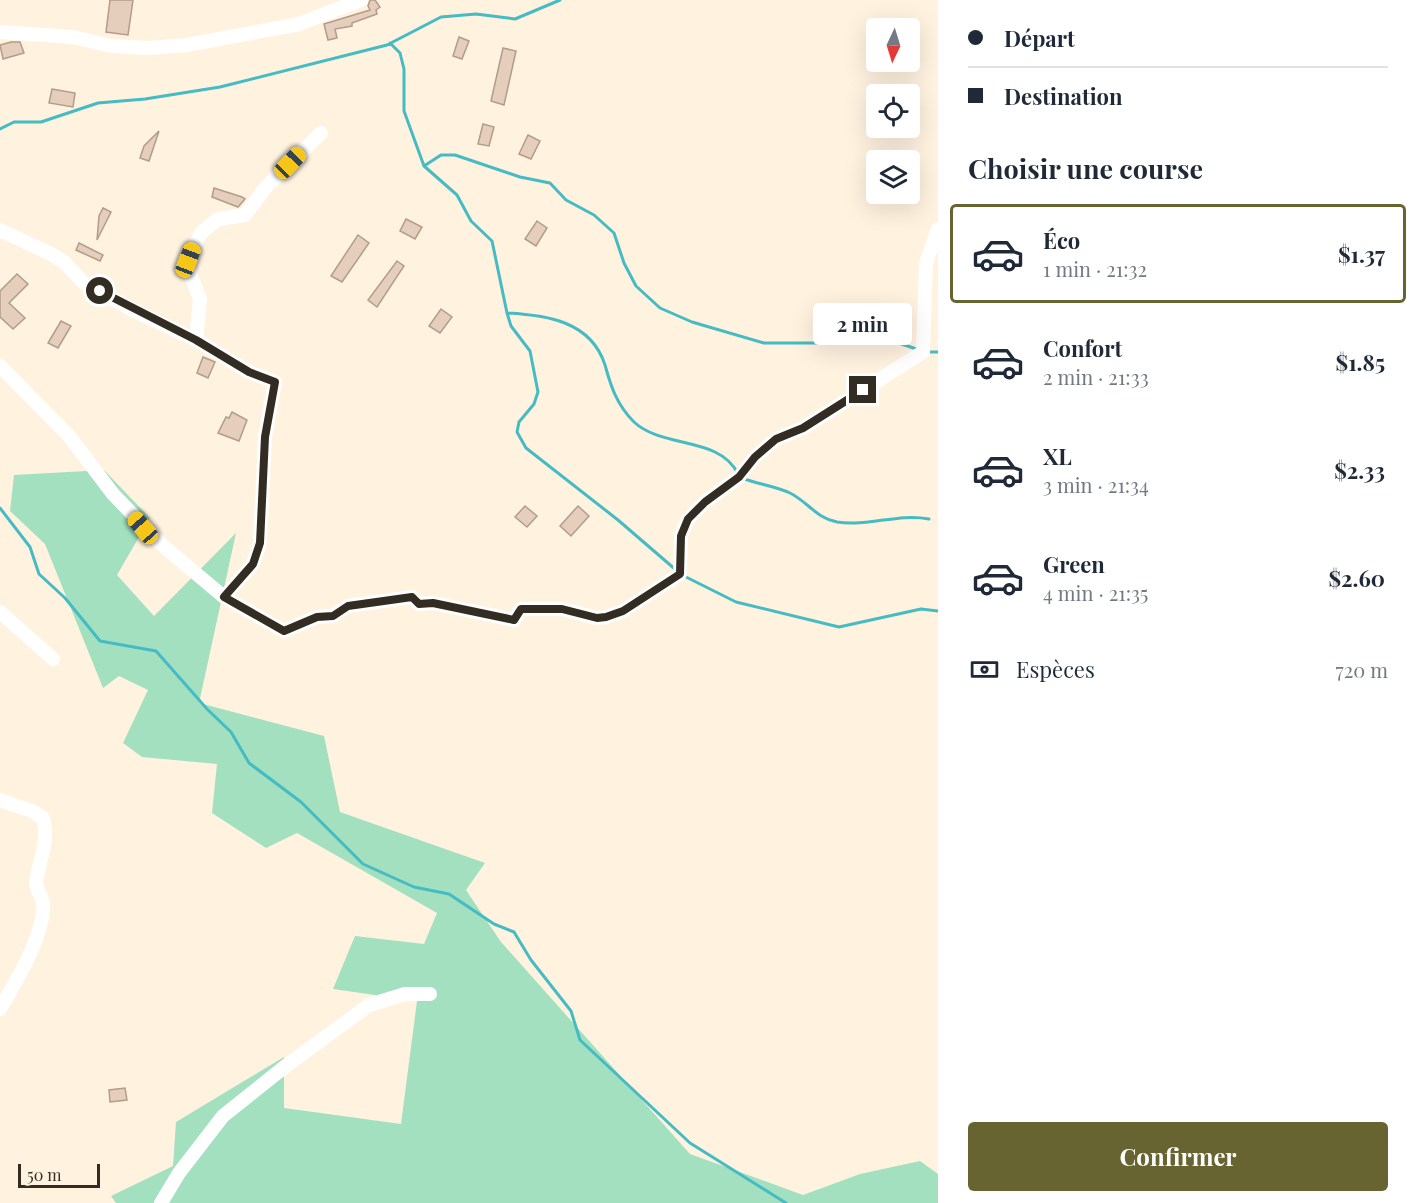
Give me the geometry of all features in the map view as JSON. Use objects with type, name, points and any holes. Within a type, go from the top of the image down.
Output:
[{"type":"street","points":[[0,32],[73,37],[111,46],[149,48],[187,45],[299,24],[361,0]]},
{"type":"street","points":[[196,340],[200,299],[188,268],[188,260],[196,240],[218,219],[245,215],[266,187],[321,133]]},
{"type":"street","points":[[0,366],[69,436],[143,528],[224,597],[284,631],[317,617],[333,616],[348,606],[412,597],[419,604],[433,603],[514,620],[521,609],[562,609],[597,618],[623,611],[648,593],[677,579],[680,574],[681,536],[688,519],[705,502],[739,477],[755,457],[776,439],[803,428],[923,352],[926,262],[938,229]]},
{"type":"street","points":[[0,230],[64,262],[84,282],[196,340],[234,364],[275,382],[265,437],[260,543],[253,564],[224,597]]},
{"type":"street","points":[[0,612],[53,659]]},
{"type":"street","points":[[0,800],[37,814],[43,818],[45,830],[36,885],[43,903],[38,931],[21,974],[2,1002]]},
{"type":"street","points":[[161,1203],[179,1173],[223,1116],[287,1065],[369,1005],[405,994],[430,994]]},
{"type":"green space","points":[[104,470],[150,518],[117,575],[154,616],[236,533],[199,703],[324,736],[340,812],[485,863],[466,890],[501,942],[690,1154],[803,1195],[860,1174],[920,1161],[938,1174],[938,1203],[116,1203],[111,1196],[173,1166],[176,1122],[284,1057],[284,1108],[401,1124],[417,1001],[333,989],[355,936],[424,944],[437,913],[297,833],[266,848],[212,813],[217,764],[142,757],[123,743],[148,690],[119,676],[103,688],[45,544],[10,511],[14,475]]},
{"type":"building","points":[[110,0],[133,0],[128,35],[106,32]]},
{"type":"building","points":[[370,0],[375,0],[380,7],[376,10],[377,14],[352,23],[352,26],[335,29],[337,38],[328,40],[324,24],[370,10],[368,6]]},
{"type":"building","points":[[459,37],[469,41],[462,59],[453,56]]},
{"type":"building","points":[[20,42],[24,53],[3,59],[0,45]]},
{"type":"building","points":[[503,48],[516,51],[504,105],[491,101]]},
{"type":"building","points":[[52,89],[75,93],[73,107],[49,103]]},
{"type":"building","points":[[483,124],[494,127],[489,146],[478,144]]},
{"type":"building","points":[[159,131],[149,161],[140,158],[144,146]]},
{"type":"building","points":[[528,135],[540,141],[531,159],[519,154]]},
{"type":"building","points":[[214,188],[245,199],[238,207],[212,197]]},
{"type":"building","points":[[103,208],[111,212],[97,240],[99,216]]},
{"type":"building","points":[[406,219],[422,227],[415,239],[400,231]]},
{"type":"building","points":[[537,221],[547,228],[536,246],[525,239]]},
{"type":"building","points":[[358,235],[369,243],[342,282],[331,276]]},
{"type":"building","points":[[79,243],[103,255],[100,261],[76,250]]},
{"type":"building","points":[[397,261],[404,266],[377,307],[368,300]]},
{"type":"building","points":[[17,274],[28,284],[9,303],[25,318],[13,329],[0,317],[0,291]]},
{"type":"building","points":[[441,309],[452,317],[440,333],[429,326]]},
{"type":"building","points":[[61,321],[71,326],[58,348],[48,343]]},
{"type":"building","points":[[203,357],[215,362],[208,378],[197,373]]},
{"type":"building","points":[[232,412],[247,420],[239,441],[218,433],[226,417],[229,418]]},
{"type":"building","points":[[525,506],[537,516],[527,527],[515,517]]},
{"type":"building","points":[[578,506],[589,516],[571,536],[560,526]]},
{"type":"building","points":[[125,1088],[127,1100],[110,1102],[109,1090]]},
{"type":"waterway","points":[[0,129],[14,122],[41,122],[98,103],[145,99],[220,87],[387,45],[441,17],[476,14],[515,19],[560,0]]},
{"type":"waterway","points":[[390,43],[400,53],[404,69],[404,111],[424,166],[457,195],[471,221],[492,241],[511,326],[530,351],[538,392],[534,404],[519,422],[517,432],[526,448],[618,520],[676,570]]},
{"type":"waterway","points":[[424,166],[441,155],[455,155],[520,177],[550,183],[566,200],[594,215],[614,233],[624,263],[636,286],[660,308],[692,322],[764,343],[899,343],[919,350]]},
{"type":"waterway","points":[[507,313],[551,319],[578,330],[598,350],[615,395],[634,422],[660,436],[705,448],[718,454],[730,462],[738,474]]},
{"type":"waterway","points":[[928,352],[938,352]]},
{"type":"waterway","points":[[742,478],[790,493],[823,517],[837,522],[929,519]]},
{"type":"waterway","points":[[0,508],[30,547],[39,574],[65,598],[100,641],[156,651],[207,709],[231,732],[249,763],[301,802],[363,864],[414,887],[449,894],[494,924],[514,932],[531,960],[571,1011],[580,1040],[690,1143],[786,1203]]},
{"type":"waterway","points":[[684,576],[736,602],[839,627],[921,609],[938,611]]},
{"type":"route","points":[[100,291],[137,312],[196,340],[249,372],[275,382],[269,403],[265,437],[263,524],[260,543],[253,564],[224,597],[284,631],[317,617],[333,616],[348,606],[412,597],[419,604],[433,603],[514,620],[521,609],[562,609],[597,618],[623,611],[648,593],[677,579],[680,574],[681,536],[688,519],[705,502],[739,477],[755,457],[776,439],[803,428],[863,390]]}]
